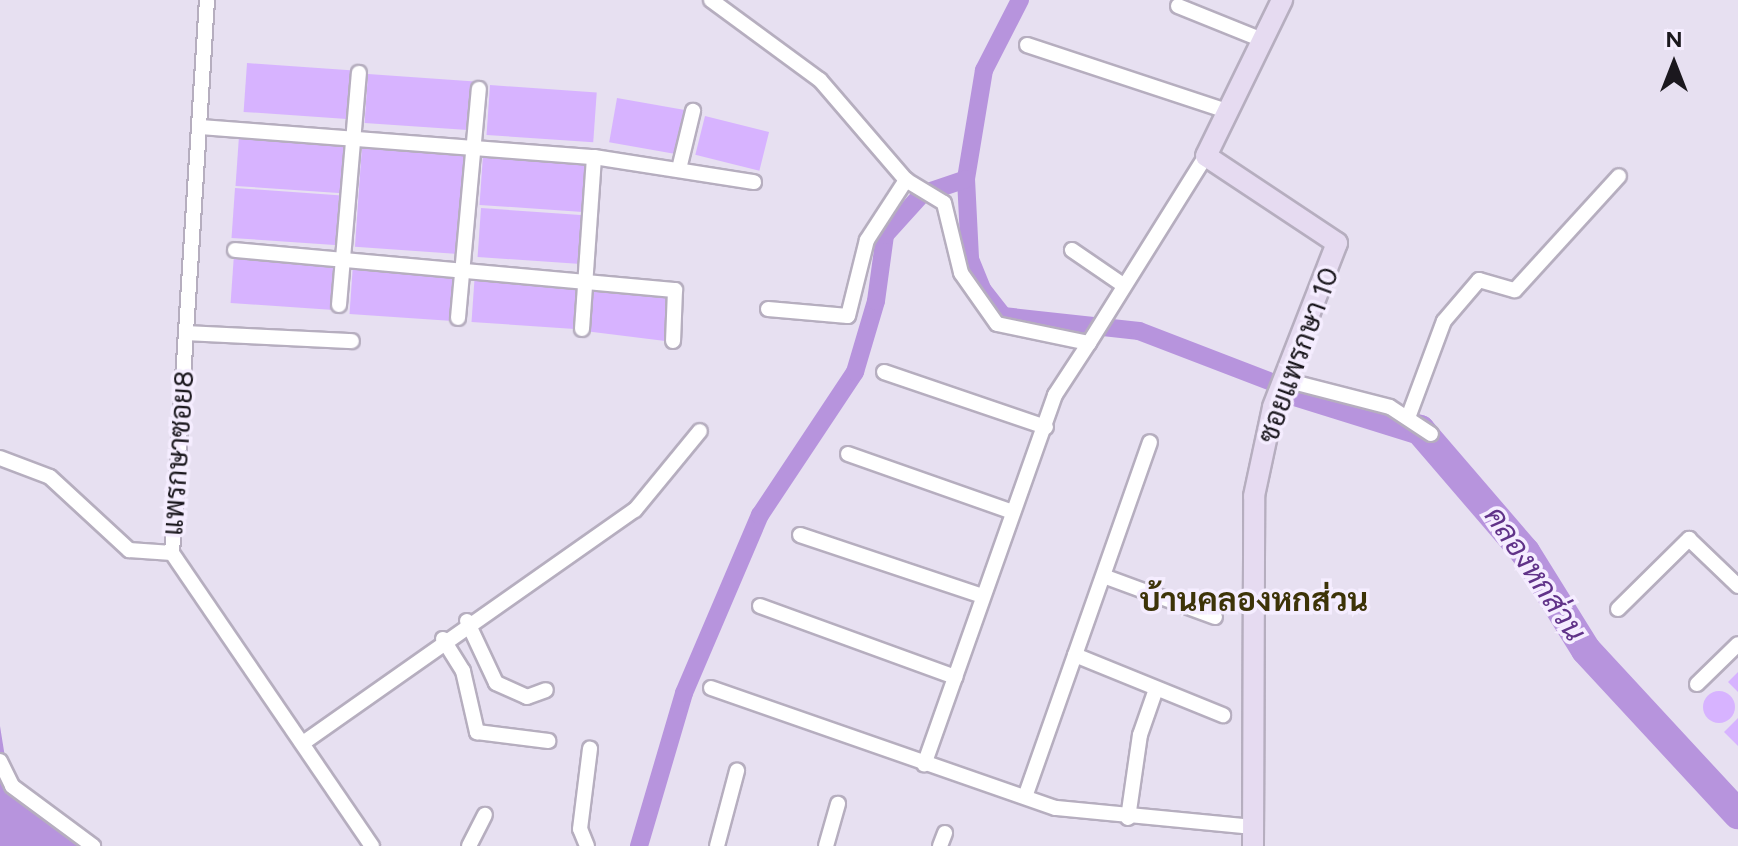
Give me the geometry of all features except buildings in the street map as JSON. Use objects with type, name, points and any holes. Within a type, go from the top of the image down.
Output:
[{"type":"street","name":"แพรกษาซอย8","points":[[207,0],[172,553],[372,846]]},
{"type":"street","points":[[711,0],[820,80],[912,184],[938,198],[961,273],[981,309],[1011,329],[1092,340]]},
{"type":"street","points":[[924,764],[1062,381],[1092,340],[1116,290],[1206,156],[1282,0]]},
{"type":"street","points":[[1178,6],[1262,40]]},
{"type":"street","points":[[1027,45],[1226,111]]},
{"type":"street","points":[[339,305],[349,138],[359,73]]},
{"type":"street","points":[[458,318],[479,89]]},
{"type":"street","points":[[679,169],[693,111]]},
{"type":"street","points":[[201,127],[594,157],[754,182]]},
{"type":"street","name":"ซอยแพรกษา 10","points":[[1206,156],[1337,243],[1285,380],[1254,496],[1253,837]]},
{"type":"street","points":[[582,329],[594,157]]},
{"type":"street","points":[[1409,415],[1439,331],[1479,280],[1515,290],[1619,176]]},
{"type":"street","points":[[768,309],[848,316],[867,240],[912,184]]},
{"type":"street","points":[[235,250],[341,262],[585,280],[676,291],[673,341]]},
{"type":"street","points":[[1072,250],[1116,290]]},
{"type":"street","points":[[187,333],[352,341]]},
{"type":"street","points":[[884,372],[1046,427]]},
{"type":"street","points":[[1285,380],[1409,415],[1431,434]]},
{"type":"street","points":[[303,743],[467,621],[635,510],[700,431]]},
{"type":"street","points":[[1025,797],[1106,577],[1150,442]]},
{"type":"street","points":[[848,454],[1013,512]]},
{"type":"street","points":[[0,458],[50,477],[129,550],[172,553]]},
{"type":"street","points":[[800,535],[982,596]]},
{"type":"street","points":[[1618,609],[1689,539],[1738,586]]},
{"type":"street","points":[[1106,577],[1215,617]]},
{"type":"street","points":[[760,606],[955,677]]},
{"type":"street","points":[[467,621],[496,683],[527,697],[546,690]]},
{"type":"street","points":[[443,639],[463,671],[477,732],[548,741]]},
{"type":"street","points":[[1697,684],[1738,644]]},
{"type":"street","points":[[1075,655],[1223,715]]},
{"type":"street","points":[[711,688],[1025,797],[1128,818],[1253,837]]},
{"type":"street","points":[[1128,818],[1140,735],[1156,689]]},
{"type":"street","points":[[587,846],[580,829],[590,749]]},
{"type":"street","points":[[0,761],[12,786],[93,846]]},
{"type":"street","points":[[717,846],[737,771]]},
{"type":"street","points":[[826,846],[838,804]]},
{"type":"street","points":[[469,846],[485,815]]},
{"type":"shaded area","points":[[0,726],[8,776],[100,846],[0,846]]},
{"type":"waterway","points":[[1020,0],[984,70],[966,179],[970,259],[982,289],[1003,316],[1139,331],[1269,381]]},
{"type":"waterway","points":[[639,846],[684,693],[760,515],[855,372],[876,301],[885,235],[922,194],[966,179]]},
{"type":"waterway","name":"คลองหกส่วน","points":[[1295,391],[1420,430],[1525,552],[1586,650],[1738,814]]},
{"type":"district","name":"บ้านคลองหกส่วน","points":[[1254,600]]}]
